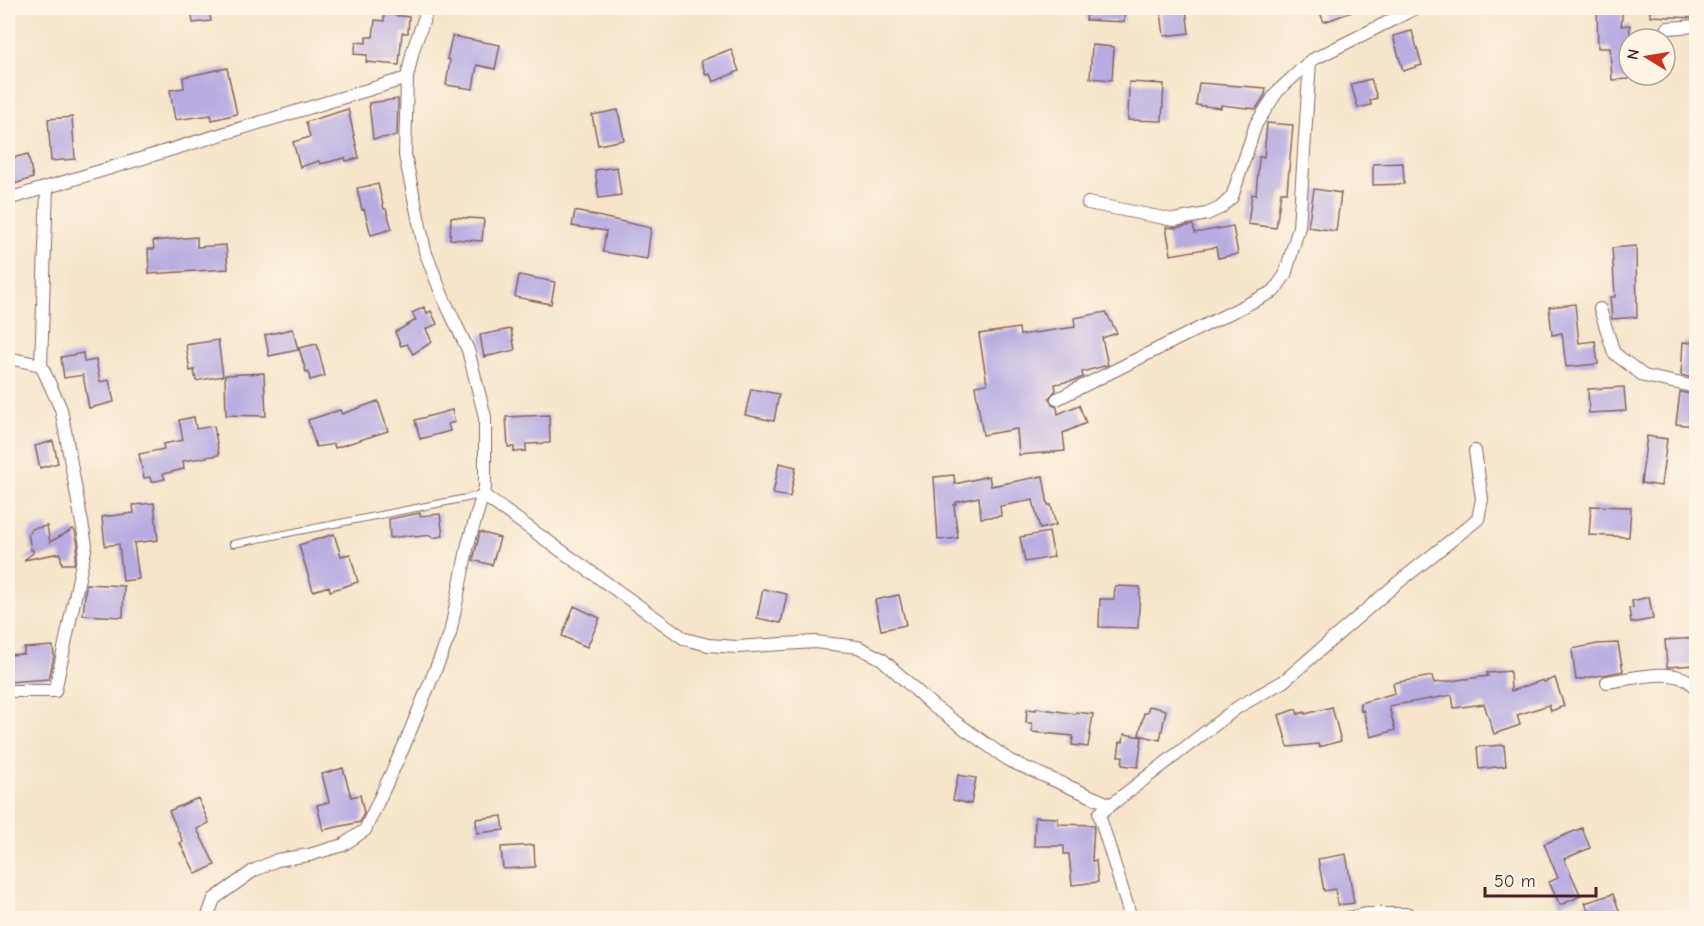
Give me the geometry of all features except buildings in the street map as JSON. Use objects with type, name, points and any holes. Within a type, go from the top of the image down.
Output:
[{"type":"street","points":[[207,918],[214,899],[253,871],[277,860],[309,855],[343,845],[365,830],[404,746],[450,634],[468,544],[485,487],[485,417],[468,350],[442,295],[425,250],[405,155],[407,78],[413,50],[428,8]]},
{"type":"street","points":[[1088,203],[1174,220],[1207,214],[1220,208],[1232,197],[1256,124],[1277,92],[1310,61],[1416,8]]},
{"type":"street","points":[[1677,27],[1696,26]]},
{"type":"street","points":[[1058,399],[1274,291],[1285,274],[1299,227],[1310,61]]},
{"type":"street","points":[[8,199],[407,78]]},
{"type":"street","points":[[8,691],[55,691],[86,545],[62,409],[41,365],[47,187]]},
{"type":"street","points":[[1600,309],[1614,353],[1644,376],[1696,387]]},
{"type":"street","points":[[8,358],[41,365]]},
{"type":"street","points":[[1131,918],[1099,814],[1238,707],[1284,681],[1395,585],[1478,519],[1482,499],[1475,450]]},
{"type":"street","points":[[483,495],[686,639],[708,645],[737,647],[815,642],[858,647],[882,659],[933,705],[1010,761],[1111,805]]},
{"type":"street","points":[[1607,682],[1669,674],[1684,677],[1696,688]]},
{"type":"lane","points":[[233,544],[483,495]]},
{"type":"lane","points":[[1335,918],[1366,911],[1409,911]]}]
